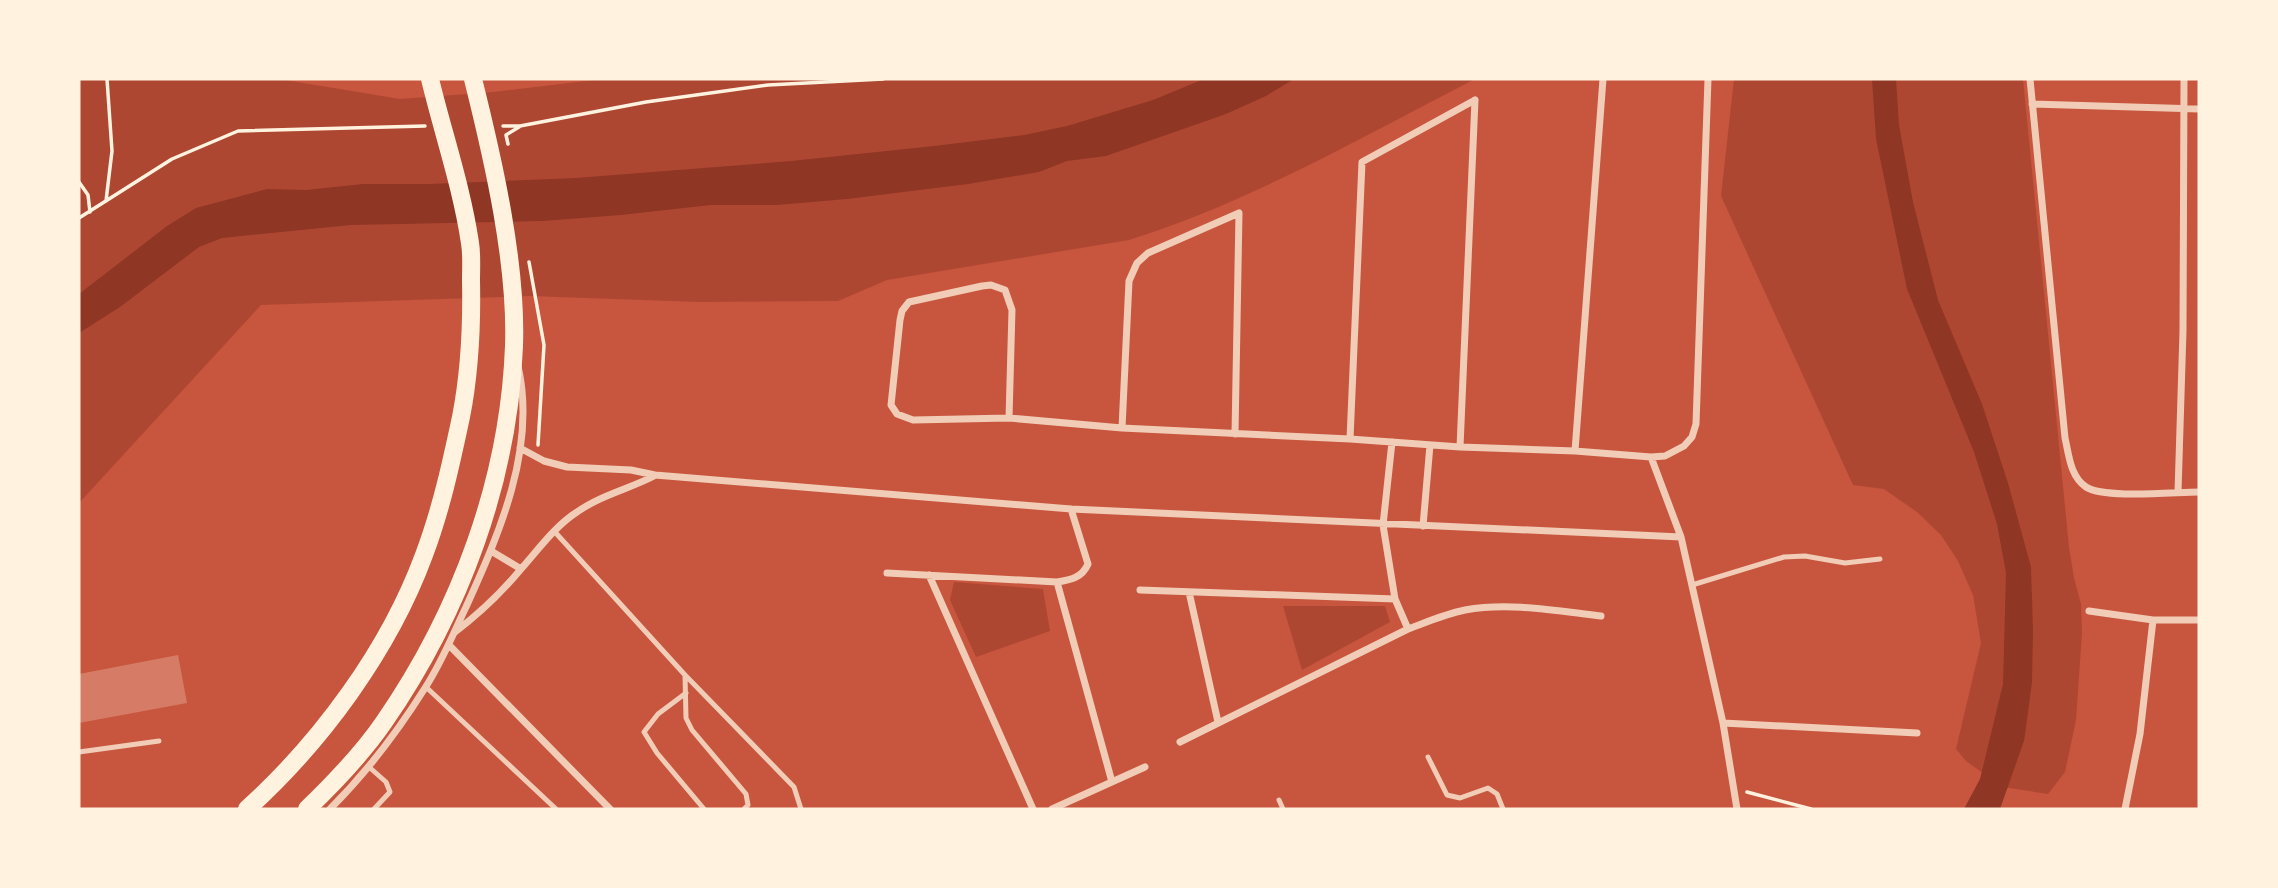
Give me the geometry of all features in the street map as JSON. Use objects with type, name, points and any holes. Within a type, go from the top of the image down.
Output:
[{"type":"highway","points":[[247,809],[304,754],[336,711],[401,608],[424,557],[450,470],[468,381],[473,326],[471,245],[435,117],[430,79]]},
{"type":"highway","points":[[307,809],[361,752],[384,723],[437,635],[470,558],[496,469],[504,432],[514,345],[511,281],[500,208],[473,79]]},
{"type":"street","points":[[1575,451],[1603,79]]},
{"type":"street","points":[[1009,418],[1012,310],[1005,290],[991,285],[982,286],[909,302],[900,320],[891,405],[897,414],[913,419],[1009,418],[1122,428],[1665,456],[1684,446],[1692,437],[1696,424],[1707,79]]},
{"type":"street","points":[[2030,79],[2070,465],[2076,477],[2087,488],[2124,494],[2199,492]]},
{"type":"street","points":[[2178,492],[2183,331],[2184,79]]},
{"type":"street","points":[[1350,439],[1362,162],[1475,100],[1460,447]]},
{"type":"street","points":[[2032,104],[2199,109]]},
{"type":"street","points":[[1122,428],[1127,295],[1132,272],[1137,263],[1149,253],[1239,213],[1235,434]]},
{"type":"street","points":[[330,809],[369,767],[426,687],[449,645],[491,551],[508,499],[520,448],[523,395],[514,345]]},
{"type":"street","points":[[1392,442],[1383,525],[1395,599],[1408,629]]},
{"type":"street","points":[[1423,526],[1430,445]]},
{"type":"street","points":[[520,448],[544,461],[567,467],[631,470],[655,475],[1071,509],[1681,537]]},
{"type":"street","points":[[1651,457],[1681,537],[1723,723],[1737,809]]},
{"type":"street","points":[[454,633],[480,614],[554,531],[575,513],[594,501],[655,475]]},
{"type":"street","points":[[887,573],[1057,582],[1077,577],[1087,567],[1071,509]]},
{"type":"street","points":[[491,551],[522,569]]},
{"type":"street","points":[[929,575],[1033,809]]},
{"type":"street","points":[[1057,582],[1112,782]]},
{"type":"street","points":[[1140,590],[1395,599]]},
{"type":"street","points":[[1189,592],[1218,722]]},
{"type":"street","points":[[1180,743],[1408,629],[1445,615],[1488,607],[1531,608],[1601,616]]},
{"type":"street","points":[[2089,611],[2153,620],[2199,620]]},
{"type":"street","points":[[2125,809],[2140,734],[2153,620]]},
{"type":"street","points":[[449,645],[610,809]]},
{"type":"street","points":[[1723,723],[1917,733]]},
{"type":"street","points":[[1052,809],[1145,767]]},
{"type":"lane","points":[[554,531],[685,675],[794,787],[801,809]]},
{"type":"lane","points":[[1692,585],[1784,557],[1805,556],[1845,564],[1880,559]]},
{"type":"lane","points":[[685,675],[686,718],[692,730],[746,794],[748,805],[744,809]]},
{"type":"lane","points":[[426,687],[556,809]]},
{"type":"lane","points":[[686,693],[658,714],[645,732],[657,753],[704,809]]},
{"type":"lane","points":[[79,752],[159,741]]},
{"type":"lane","points":[[1428,757],[1447,795],[1460,798],[1488,788],[1497,794],[1503,809]]},
{"type":"lane","points":[[369,767],[386,782],[390,792],[374,809]]},
{"type":"lane","points":[[1279,800],[1283,809]]},
{"type":"path","points":[[106,201],[112,151],[107,79]]},
{"type":"path","points":[[495,126],[520,127],[646,102],[768,85],[883,79]]},
{"type":"path","points":[[79,218],[172,159],[239,131],[435,117]]},
{"type":"path","points":[[509,147],[506,135],[520,127]]},
{"type":"path","points":[[79,182],[88,195],[90,212]]},
{"type":"path","points":[[528,258],[544,345],[537,440],[544,461]]},
{"type":"path","points":[[1735,789],[1811,809]]},
{"type":"shaded area","points":[[79,79],[279,79],[400,99],[493,92],[603,79],[1475,79],[1262,188],[1174,225],[1129,240],[887,280],[838,301],[699,302],[529,296],[261,305],[79,503]]},
{"type":"shaded area","points":[[1204,79],[1294,79],[1266,96],[1226,114],[1106,156],[1067,161],[1039,172],[968,184],[777,205],[711,205],[543,221],[351,225],[222,238],[199,247],[120,307],[79,333],[79,294],[167,226],[196,208],[267,189],[306,190],[363,184],[576,178],[791,161],[934,146],[1024,135],[1067,126],[1153,100]]},
{"type":"shaded area","points":[[1734,79],[2023,79],[2069,547],[2081,604],[2082,633],[2076,720],[2065,772],[2048,794],[2003,787],[1966,761],[1956,749],[1981,643],[1973,595],[1958,561],[1941,535],[1917,512],[1884,489],[1853,485],[1721,196]]},
{"type":"shaded area","points":[[1872,79],[1896,79],[1899,125],[1913,202],[1938,300],[1982,404],[2008,483],[2031,567],[2032,682],[2024,741],[2000,809],[1964,809],[1980,779],[2003,684],[2006,573],[1997,524],[1974,452],[1907,289],[1876,139]]},
{"type":"shaded area","points":[[954,582],[1043,589],[1050,631],[976,657],[950,600]]},
{"type":"shaded area","points":[[1283,606],[1385,606],[1390,622],[1302,670]]},
{"type":"building","points":[[178,655],[187,703],[79,723],[79,674]]}]
